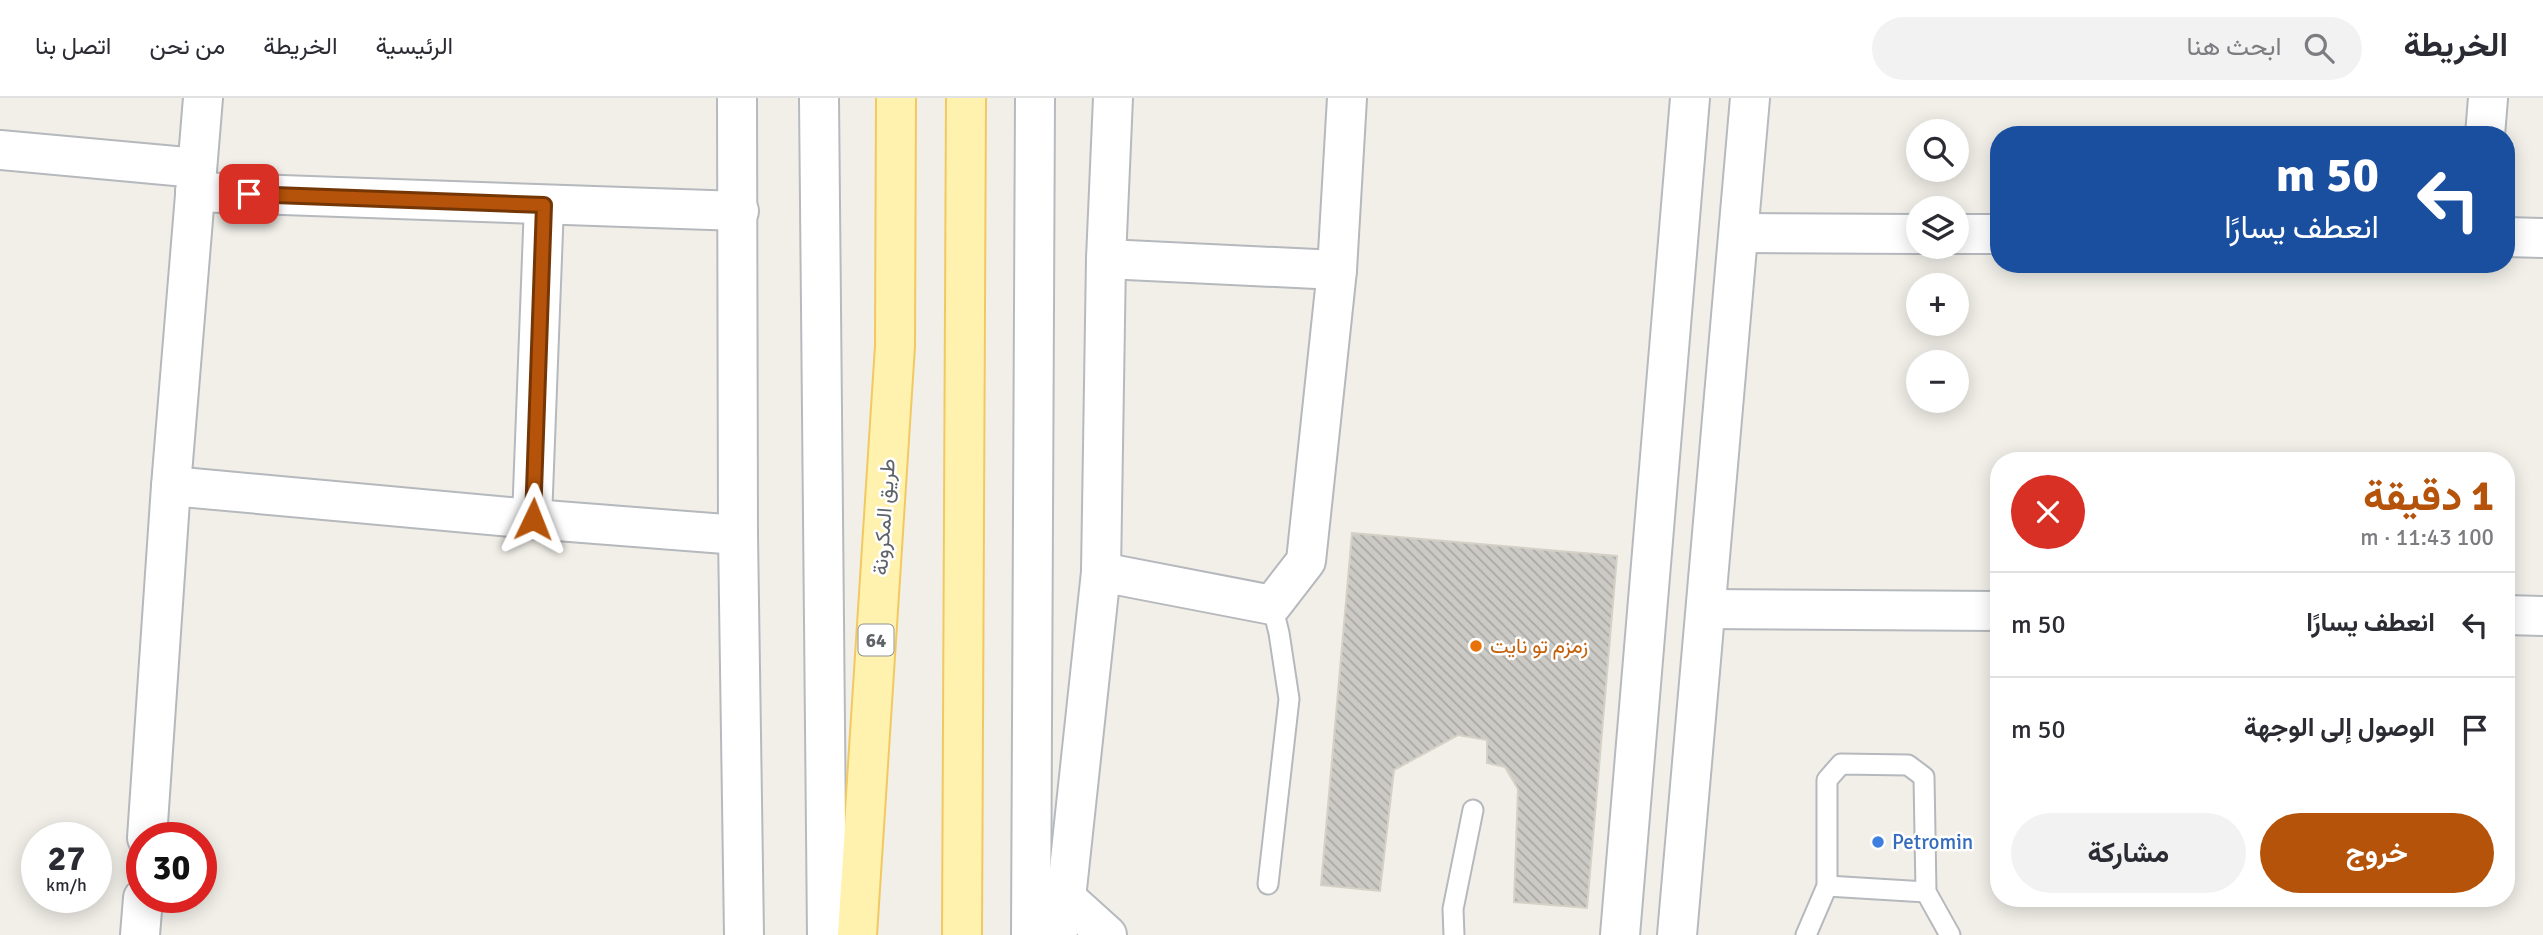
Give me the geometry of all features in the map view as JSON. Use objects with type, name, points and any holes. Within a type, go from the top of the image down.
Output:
[{"type":"main road","name":"طريق المكرونة","points":[[857,935],[895,346],[896,98]]},
{"type":"main road","points":[[962,935],[966,98]]},
{"type":"street","points":[[148,822],[171,486],[203,98]]},
{"type":"street","points":[[737,98],[738,535],[744,935]]},
{"type":"street","points":[[819,98],[827,935]]},
{"type":"street","points":[[1031,935],[1035,98]]},
{"type":"street","points":[[1057,935],[1066,898],[1101,572],[1106,259],[1113,98]]},
{"type":"street","points":[[1101,572],[1272,605],[1306,561],[1337,270],[1347,98]]},
{"type":"street","points":[[1620,935],[1690,98]]},
{"type":"street","points":[[1677,935],[1750,98]]},
{"type":"street","points":[[2486,126],[2488,98]]},
{"type":"street","points":[[0,150],[196,180],[544,205],[739,211]]},
{"type":"street","points":[[533,519],[544,205]]},
{"type":"street","points":[[1739,233],[1906,234]]},
{"type":"street","points":[[1969,234],[1990,234]]},
{"type":"street","points":[[2515,237],[2543,238]]},
{"type":"street","points":[[1106,259],[1337,270]]},
{"type":"street","points":[[171,486],[738,535]]},
{"type":"street","points":[[1707,609],[1990,611]]},
{"type":"street","points":[[2515,615],[2543,616]]},
{"type":"street","points":[[722,935],[745,892]]},
{"type":"street","points":[[1066,898],[1107,935]]},
{"type":"street","points":[[140,935],[142,913]]},
{"type":"lane","points":[[1268,884],[1289,699],[1272,605]]},
{"type":"lane","points":[[1806,935],[1827,886],[1827,780],[1841,764],[1908,765],[1924,777],[1926,892],[1950,935]]},
{"type":"lane","points":[[1454,935],[1453,909],[1473,810]]},
{"type":"lane","points":[[1827,886],[1926,892]]},
{"type":"building","name":"زمزم تو نايت","points":[[1352,533],[1617,556],[1587,908],[1514,902],[1518,789],[1505,767],[1487,763],[1487,740],[1458,735],[1394,770],[1380,891],[1321,885]]},
{"type":"place","name":"زمزم تو نايت","points":[[1476,646]]},
{"type":"place","name":"Petromin","points":[[1878,842]]},
{"type":"route","points":[[249,194],[544,205],[533,519]]}]
